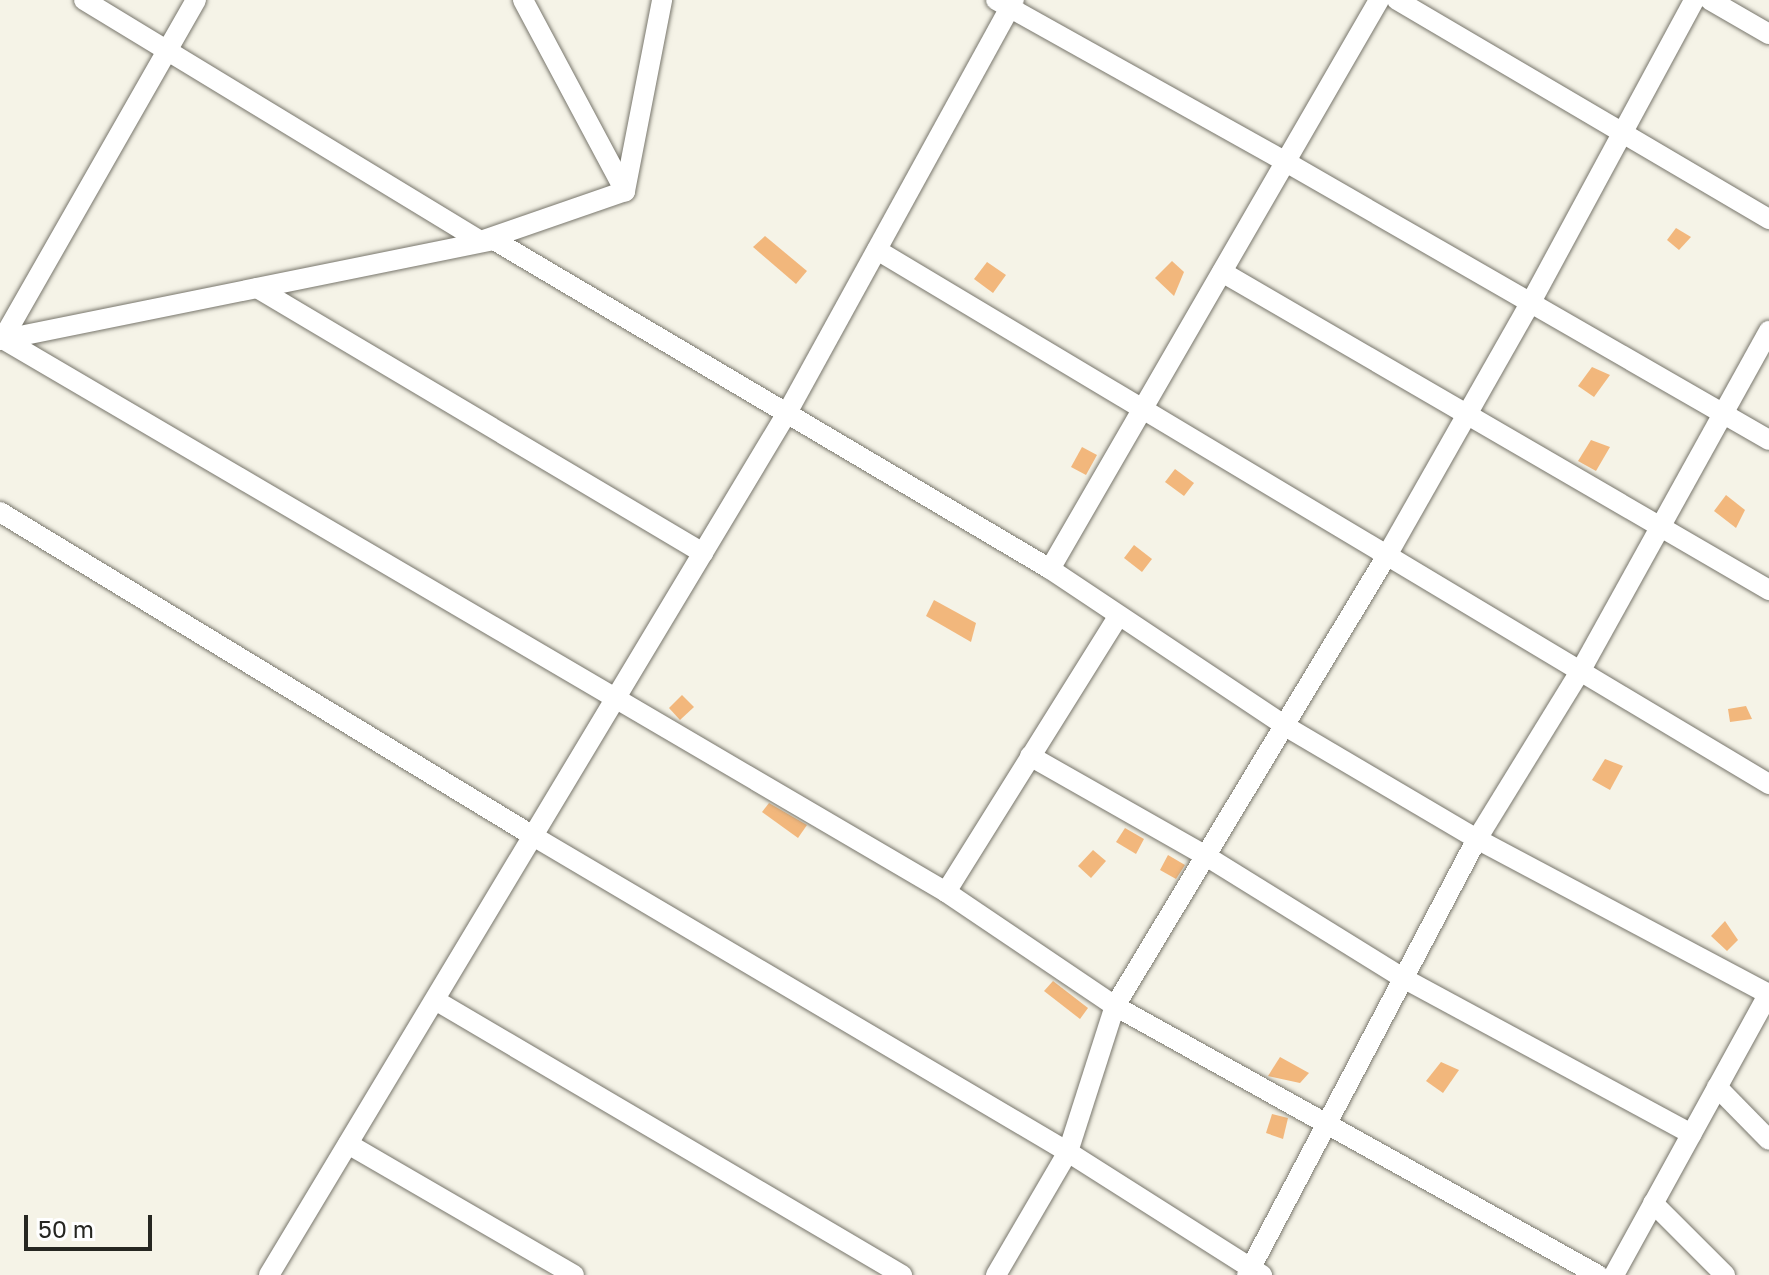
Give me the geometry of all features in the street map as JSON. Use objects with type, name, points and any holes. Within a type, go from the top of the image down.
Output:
[{"type":"street","points":[[84,0],[481,241],[494,240],[1050,569],[1285,726],[1477,839],[1769,993],[1614,1275]]},
{"type":"street","points":[[2,340],[196,0]]},
{"type":"street","points":[[523,0],[625,191]]},
{"type":"street","points":[[625,191],[662,0]]},
{"type":"street","points":[[1050,569],[1379,0]]},
{"type":"street","points":[[1397,0],[1769,219]]},
{"type":"street","points":[[996,1275],[1068,1152],[1115,1006],[1386,557],[1531,302],[1694,0]]},
{"type":"street","points":[[1710,0],[1769,34]]},
{"type":"street","points":[[269,1275],[787,413],[877,250],[1007,2],[1769,440]]},
{"type":"street","points":[[2,340],[481,241],[625,191]]},
{"type":"street","points":[[877,250],[1769,784]]},
{"type":"street","points":[[1222,272],[1769,590]]},
{"type":"street","points":[[257,288],[703,553]]},
{"type":"street","points":[[0,512],[533,836],[1068,1152],[1253,1273],[1326,1126],[1477,839],[1581,670],[1659,524],[1769,331]]},
{"type":"street","points":[[2,340],[946,892],[1115,1006],[1598,1275]]},
{"type":"street","points":[[946,892],[1118,617]]},
{"type":"street","points":[[1030,756],[1206,856],[1403,978],[1691,1134]]},
{"type":"street","points":[[435,1000],[902,1275]]},
{"type":"street","points":[[1717,1087],[1769,1140]]},
{"type":"street","points":[[348,1144],[574,1275]]},
{"type":"street","points":[[1653,1203],[1725,1275]]},
{"type":"building","points":[[1676,228],[1691,237],[1679,250],[1667,240]]},
{"type":"building","points":[[765,236],[807,271],[796,284],[753,247]]},
{"type":"building","points":[[1172,261],[1184,272],[1174,296],[1155,278]]},
{"type":"building","points":[[987,262],[1006,275],[993,293],[974,279]]},
{"type":"building","points":[[1592,367],[1610,375],[1594,397],[1578,386]]},
{"type":"building","points":[[1591,440],[1610,447],[1596,471],[1578,461]]},
{"type":"building","points":[[1082,447],[1097,455],[1086,475],[1071,467]]},
{"type":"building","points":[[1175,469],[1194,483],[1184,496],[1165,482]]},
{"type":"building","points":[[1726,495],[1745,510],[1736,528],[1714,511]]},
{"type":"building","points":[[1134,545],[1152,559],[1142,572],[1124,558]]},
{"type":"building","points":[[934,600],[976,623],[971,642],[926,616]]},
{"type":"building","points":[[682,695],[694,707],[680,720],[669,708]]},
{"type":"building","points":[[1746,706],[1752,719],[1730,722],[1728,709]]},
{"type":"building","points":[[1605,759],[1623,766],[1610,790],[1592,780]]},
{"type":"building","points":[[769,803],[807,825],[798,838],[762,812]]},
{"type":"building","points":[[1125,828],[1144,839],[1136,854],[1116,842]]},
{"type":"building","points":[[1093,850],[1106,861],[1091,878],[1078,866]]},
{"type":"building","points":[[1168,855],[1185,865],[1176,879],[1160,870]]},
{"type":"building","points":[[1725,921],[1738,940],[1727,951],[1711,936]]},
{"type":"building","points":[[1053,981],[1088,1008],[1080,1019],[1044,991]]},
{"type":"building","points":[[1280,1057],[1309,1073],[1300,1083],[1268,1076]]},
{"type":"building","points":[[1441,1062],[1459,1070],[1443,1093],[1426,1081]]},
{"type":"building","points":[[1272,1114],[1288,1118],[1283,1139],[1266,1133]]}]
